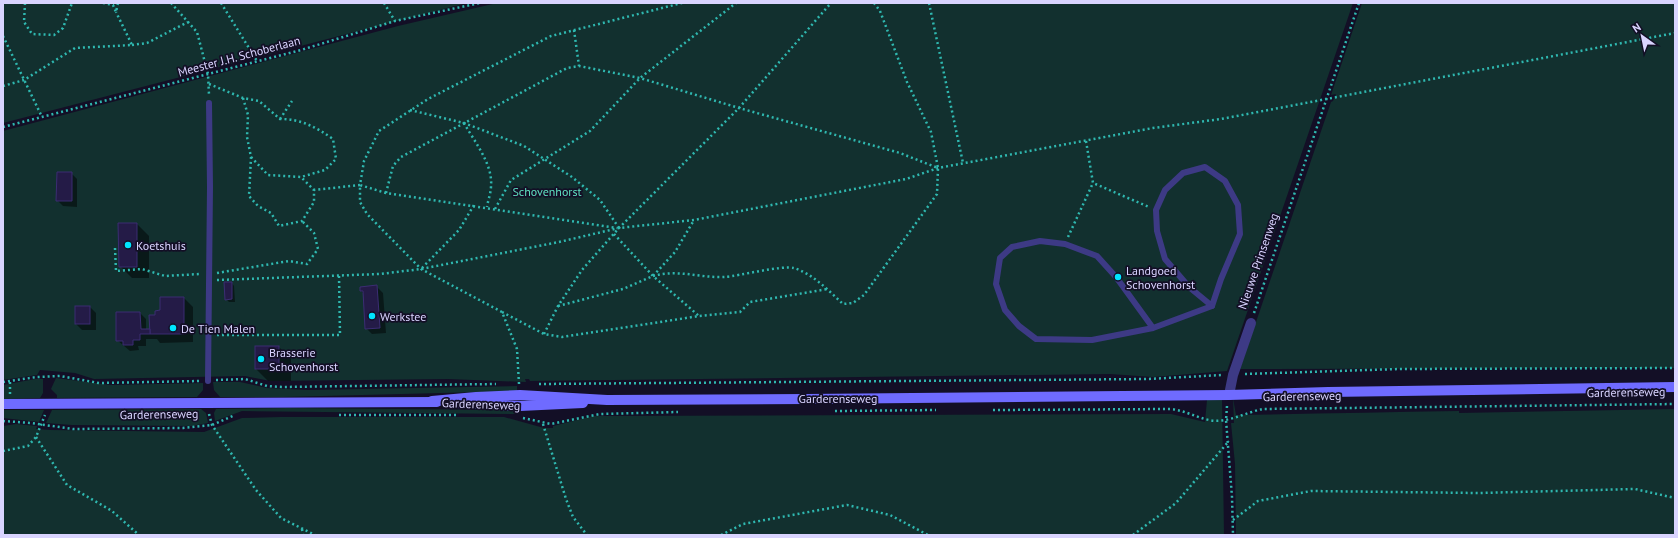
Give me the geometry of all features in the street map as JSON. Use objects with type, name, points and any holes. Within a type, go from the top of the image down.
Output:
[{"type":"main road","name":"Garderenseweg","points":[[6,401],[432,401],[520,406],[607,400],[1229,395],[1675,387]]},
{"type":"street","name":"Nieuwe Prinsenweg","points":[[1229,395],[1233,375],[1251,323]]},
{"type":"lane","points":[[208,381],[210,187],[209,103]]},
{"type":"lane","points":[[1205,167],[1225,181],[1238,205],[1240,234],[1221,279],[1212,306],[1188,287],[1165,259],[1158,231],[1156,210],[1165,190],[1183,173],[1205,167]]},
{"type":"lane","points":[[1153,328],[1116,277],[1097,256],[1065,244],[1040,241],[1012,248],[1000,258],[996,284],[1005,310],[1019,326],[1036,339],[1092,340],[1153,328],[1212,306]]},
{"type":"path","points":[[25,3],[24,22],[32,34],[54,35],[62,28],[72,3]]},
{"type":"path","points":[[103,3],[113,5],[132,45]]},
{"type":"path","points":[[116,12],[118,3]]},
{"type":"path","points":[[171,3],[197,32],[208,74],[209,103]]},
{"type":"path","points":[[221,3],[257,61]]},
{"type":"path","points":[[384,3],[395,21]]},
{"type":"path","name":"Meester J.H. Schoberlaan","points":[[3,127],[257,61],[395,21],[480,3]]},
{"type":"path","points":[[682,3],[551,36],[442,91],[410,110],[378,131],[364,161],[360,185],[360,202],[367,214],[421,269],[544,334],[562,337],[699,316],[740,312],[750,302],[828,289]]},
{"type":"path","points":[[495,208],[511,180],[590,131],[640,78],[736,3]]},
{"type":"path","points":[[544,334],[558,306],[582,270],[619,228],[739,108],[831,3]]},
{"type":"path","points":[[558,306],[623,289],[654,276],[679,272],[723,277],[791,267],[806,272],[828,289],[843,304],[853,303],[864,295],[937,194],[938,168],[932,132],[907,82],[880,11],[874,3]]},
{"type":"path","points":[[929,3],[963,163]]},
{"type":"path","name":"Nieuwe Prinsenweg","points":[[1251,323],[1359,3]]},
{"type":"path","points":[[3,86],[24,80],[75,48],[147,43],[188,22]]},
{"type":"path","points":[[574,30],[579,66]]},
{"type":"path","points":[[115,248],[116,270],[142,269],[165,276],[208,277],[380,274],[421,269],[559,242],[619,228],[694,220],[906,179],[938,168],[963,163],[1153,128],[1221,119],[1675,33]]},
{"type":"path","points":[[3,36],[42,117]]},
{"type":"path","points":[[386,193],[393,166],[401,157],[567,68],[579,66],[640,78],[739,108],[900,153],[938,168]]},
{"type":"path","points":[[209,84],[242,98],[259,101],[280,119],[292,119],[314,125],[333,139],[336,158],[325,170],[301,177],[268,174],[251,157]]},
{"type":"path","points":[[242,98],[248,115],[247,137],[251,157],[249,196],[258,206],[271,213],[279,226],[302,221],[314,202],[314,190],[301,177]]},
{"type":"path","points":[[280,119],[292,101]]},
{"type":"path","points":[[410,110],[464,123],[524,146],[572,177],[600,200],[619,228]]},
{"type":"path","points":[[464,123],[482,154],[491,176],[487,207]]},
{"type":"path","points":[[1065,244],[1093,183],[1086,141]]},
{"type":"path","points":[[1093,183],[1156,210]]},
{"type":"path","points":[[314,190],[360,185],[386,193],[495,208],[619,228]]},
{"type":"path","points":[[421,269],[459,230],[474,206]]},
{"type":"path","points":[[654,276],[675,252],[694,220]]},
{"type":"path","points":[[208,277],[289,261],[307,264],[318,249],[314,233],[302,221]]},
{"type":"path","points":[[614,234],[654,276],[699,316]]},
{"type":"path","points":[[208,335],[340,335],[339,275]]},
{"type":"path","points":[[502,312],[517,349],[519,378]]},
{"type":"path","name":"Garderenseweg","points":[[532,384],[1148,379],[1399,369],[1675,368]]},
{"type":"path","name":"Garderenseweg","points":[[3,382],[60,376],[99,383],[244,379],[267,386],[282,387],[497,384]]},
{"type":"path","points":[[6,401],[10,381]]},
{"type":"path","name":"Garderenseweg","points":[[512,384],[525,384]]},
{"type":"path","points":[[1229,395],[1226,420],[1233,535]]},
{"type":"path","name":"Garderenseweg","points":[[989,410],[1170,409],[1180,410],[1209,420],[1226,420],[1263,409],[1675,404]]},
{"type":"path","name":"Garderenseweg","points":[[827,411],[943,410]]},
{"type":"path","name":"Garderenseweg","points":[[520,417],[543,424],[551,424],[600,414],[684,412]]},
{"type":"path","name":"Garderenseweg","points":[[3,421],[42,424],[73,429],[183,428],[212,425],[238,414]]},
{"type":"path","name":"Garderenseweg","points":[[337,415],[460,416]]},
{"type":"path","points":[[3,451],[28,446],[36,437],[42,424]]},
{"type":"path","points":[[543,424],[566,499],[574,518],[587,535]]},
{"type":"path","points":[[212,425],[256,490],[281,518],[315,535]]},
{"type":"path","points":[[36,437],[67,485],[112,510],[140,535]]},
{"type":"path","points":[[1133,535],[1176,503],[1228,441]]},
{"type":"path","points":[[1232,520],[1258,501],[1311,491],[1478,493],[1635,489],[1675,498]]},
{"type":"path","points":[[721,535],[743,524],[847,505],[890,515],[928,535]]},
{"type":"path","points":[[302,529],[303,535]]},
{"type":"green space","points":[[3,3],[467,3],[3,123]]},
{"type":"green space","name":"Schovenhorst","points":[[497,3],[1353,3],[1227,371],[1153,377],[1110,374],[530,381],[529,379],[525,379],[526,382],[448,379],[270,381],[245,376],[94,379],[75,373],[40,370],[37,375],[3,380],[3,131],[398,26]]},
{"type":"green space","points":[[1362,3],[1675,3],[1675,368],[1240,369],[1331,102],[1336,94],[1331,95]]},
{"type":"green space","points":[[56,378],[111,385],[203,383],[203,390],[197,397],[57,398],[57,395],[51,389]]},
{"type":"green space","points":[[43,379],[43,393],[40,398],[3,399],[3,385]]},
{"type":"green space","points":[[213,382],[240,382],[267,388],[308,390],[517,386],[517,391],[284,397],[220,397],[214,390]]},
{"type":"green space","points":[[1233,398],[1236,415],[1675,409],[1675,535],[1236,535],[1235,464],[1231,423],[1234,423]]},
{"type":"green space","points":[[1222,399],[1224,535],[3,535],[3,426],[16,424],[37,426],[36,429],[51,430],[204,432],[242,418],[281,417],[504,417],[544,428],[553,428],[553,426],[593,416],[1171,414],[1205,422],[1207,400]]},
{"type":"green space","points":[[287,408],[518,410],[517,414],[242,411],[215,421],[214,413],[216,409]]},
{"type":"green space","points":[[201,409],[206,413],[208,423],[192,426],[72,425],[46,423],[52,410]]},
{"type":"green space","points":[[3,410],[44,410],[39,422],[3,418]]},
{"type":"building","points":[[57,172],[72,172],[72,201],[56,201]]},
{"type":"building","name":"Koetshuis","points":[[118,223],[137,223],[137,267],[119,267]]},
{"type":"building","points":[[224,282],[232,282],[232,299],[225,300]]},
{"type":"building","name":"Werkstee","points":[[377,285],[380,328],[365,329],[363,291],[360,291],[360,287]]},
{"type":"building","points":[[160,297],[184,297],[184,334],[150,334],[149,315],[155,315],[155,311],[160,310]]},
{"type":"building","points":[[75,306],[90,306],[90,324],[75,324]]},
{"type":"building","points":[[116,312],[140,312],[141,329],[150,329],[150,334],[140,334],[140,340],[133,340],[133,345],[123,345],[123,341],[116,341]]},
{"type":"building","points":[[255,346],[279,346],[279,369],[255,369]]},
{"type":"place","name":"Koetshuis","points":[[128,245]]},
{"type":"place","name":"Landgoed Schovenhorst","points":[[1118,277]]},
{"type":"place","name":"Werkstee","points":[[372,316]]},
{"type":"place","name":"De Tien Malen","points":[[173,328]]},
{"type":"place","name":"Brasserie Schovenhorst","points":[[261,359]]}]
